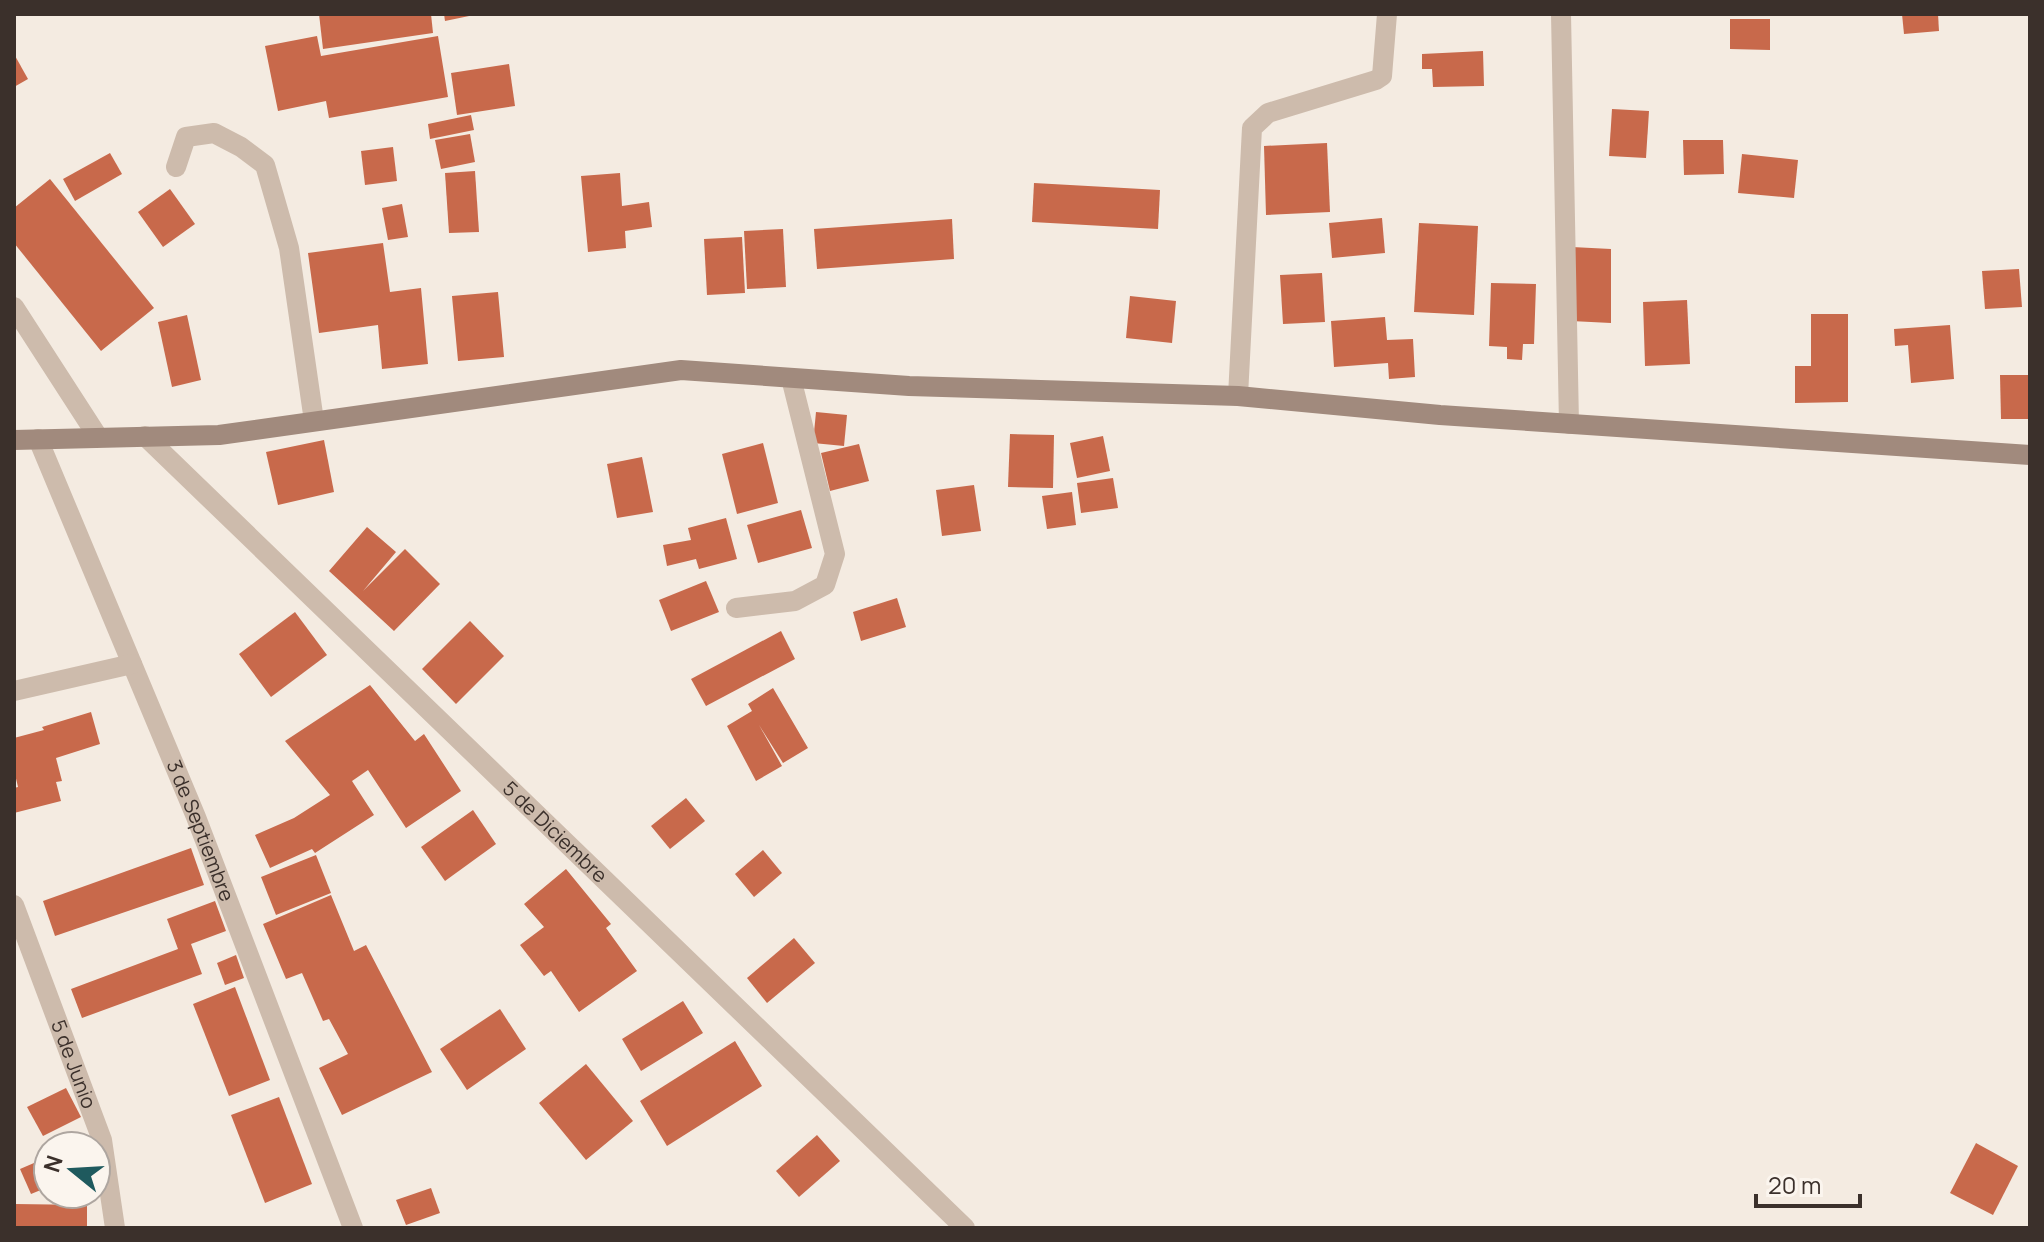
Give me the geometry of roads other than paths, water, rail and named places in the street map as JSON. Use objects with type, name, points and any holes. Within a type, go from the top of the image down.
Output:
[{"type":"street","points":[[1238,396],[1252,128],[1268,113],[1382,76],[1387,14]]},
{"type":"street","points":[[1561,14],[1569,424]]},
{"type":"street","points":[[176,167],[186,137],[214,133],[241,147],[265,165],[289,248],[314,421]]},
{"type":"street","points":[[14,307],[98,437]]},
{"type":"street","points":[[14,440],[219,435],[681,370],[909,386],[1238,396],[1569,424],[2030,455]]},
{"type":"street","points":[[736,608],[795,601],[825,585],[835,554],[791,378]]},
{"type":"street","name":"5 de Diciembre","points":[[145,436],[965,1228]]},
{"type":"street","name":"3 de Septiembre","points":[[38,439],[196,817],[353,1228]]},
{"type":"street","points":[[14,691],[132,664]]},
{"type":"street","name":"5 de Junio","points":[[14,905],[102,1140],[115,1228]]}]
